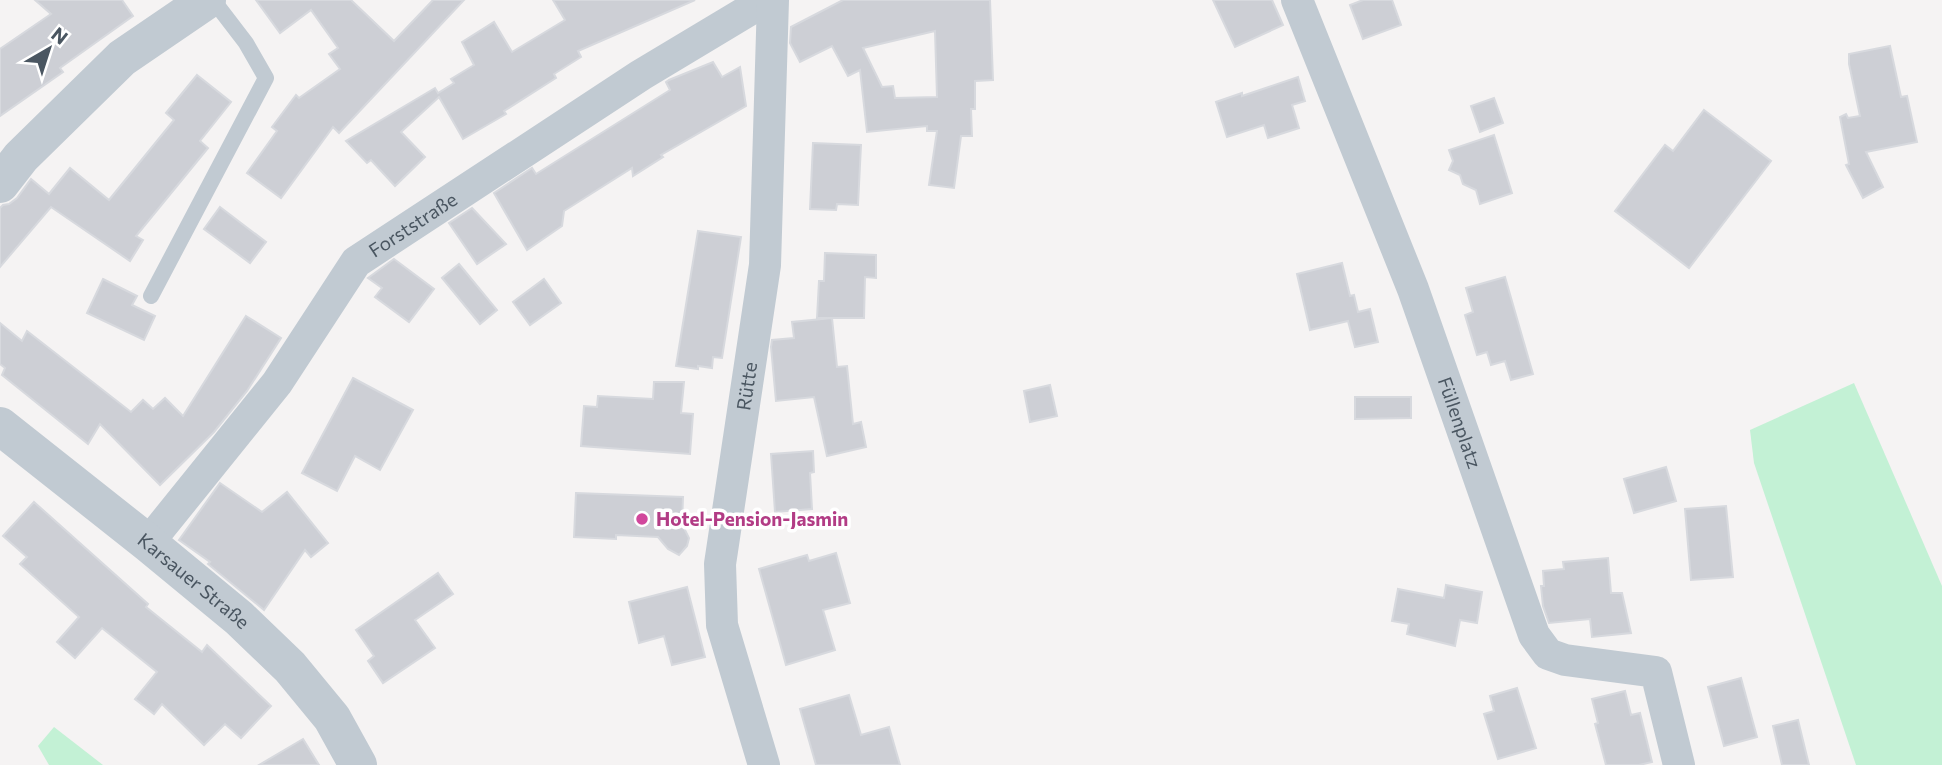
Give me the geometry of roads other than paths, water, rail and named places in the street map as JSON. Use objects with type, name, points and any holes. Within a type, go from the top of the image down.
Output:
[{"type":"street","points":[[0,184],[22,157],[122,58],[207,0]]},
{"type":"street","name":"Forststraße","points":[[148,543],[277,383],[356,262],[641,75],[766,0]]},
{"type":"street","name":"Rütte","points":[[764,765],[722,625],[720,564],[765,265],[773,0]]},
{"type":"street","name":"Füllenplatz","points":[[1297,0],[1413,289],[1534,635],[1548,654],[1565,660],[1656,672],[1679,765]]},
{"type":"street","name":"Karsauer Straße","points":[[0,426],[239,618],[290,667],[332,718],[358,765]]},
{"type":"lane","points":[[151,296],[266,78],[246,43],[213,0]]},
{"type":"place","name":"Hotel-Pension-Jasmin","points":[[642,519]]}]
